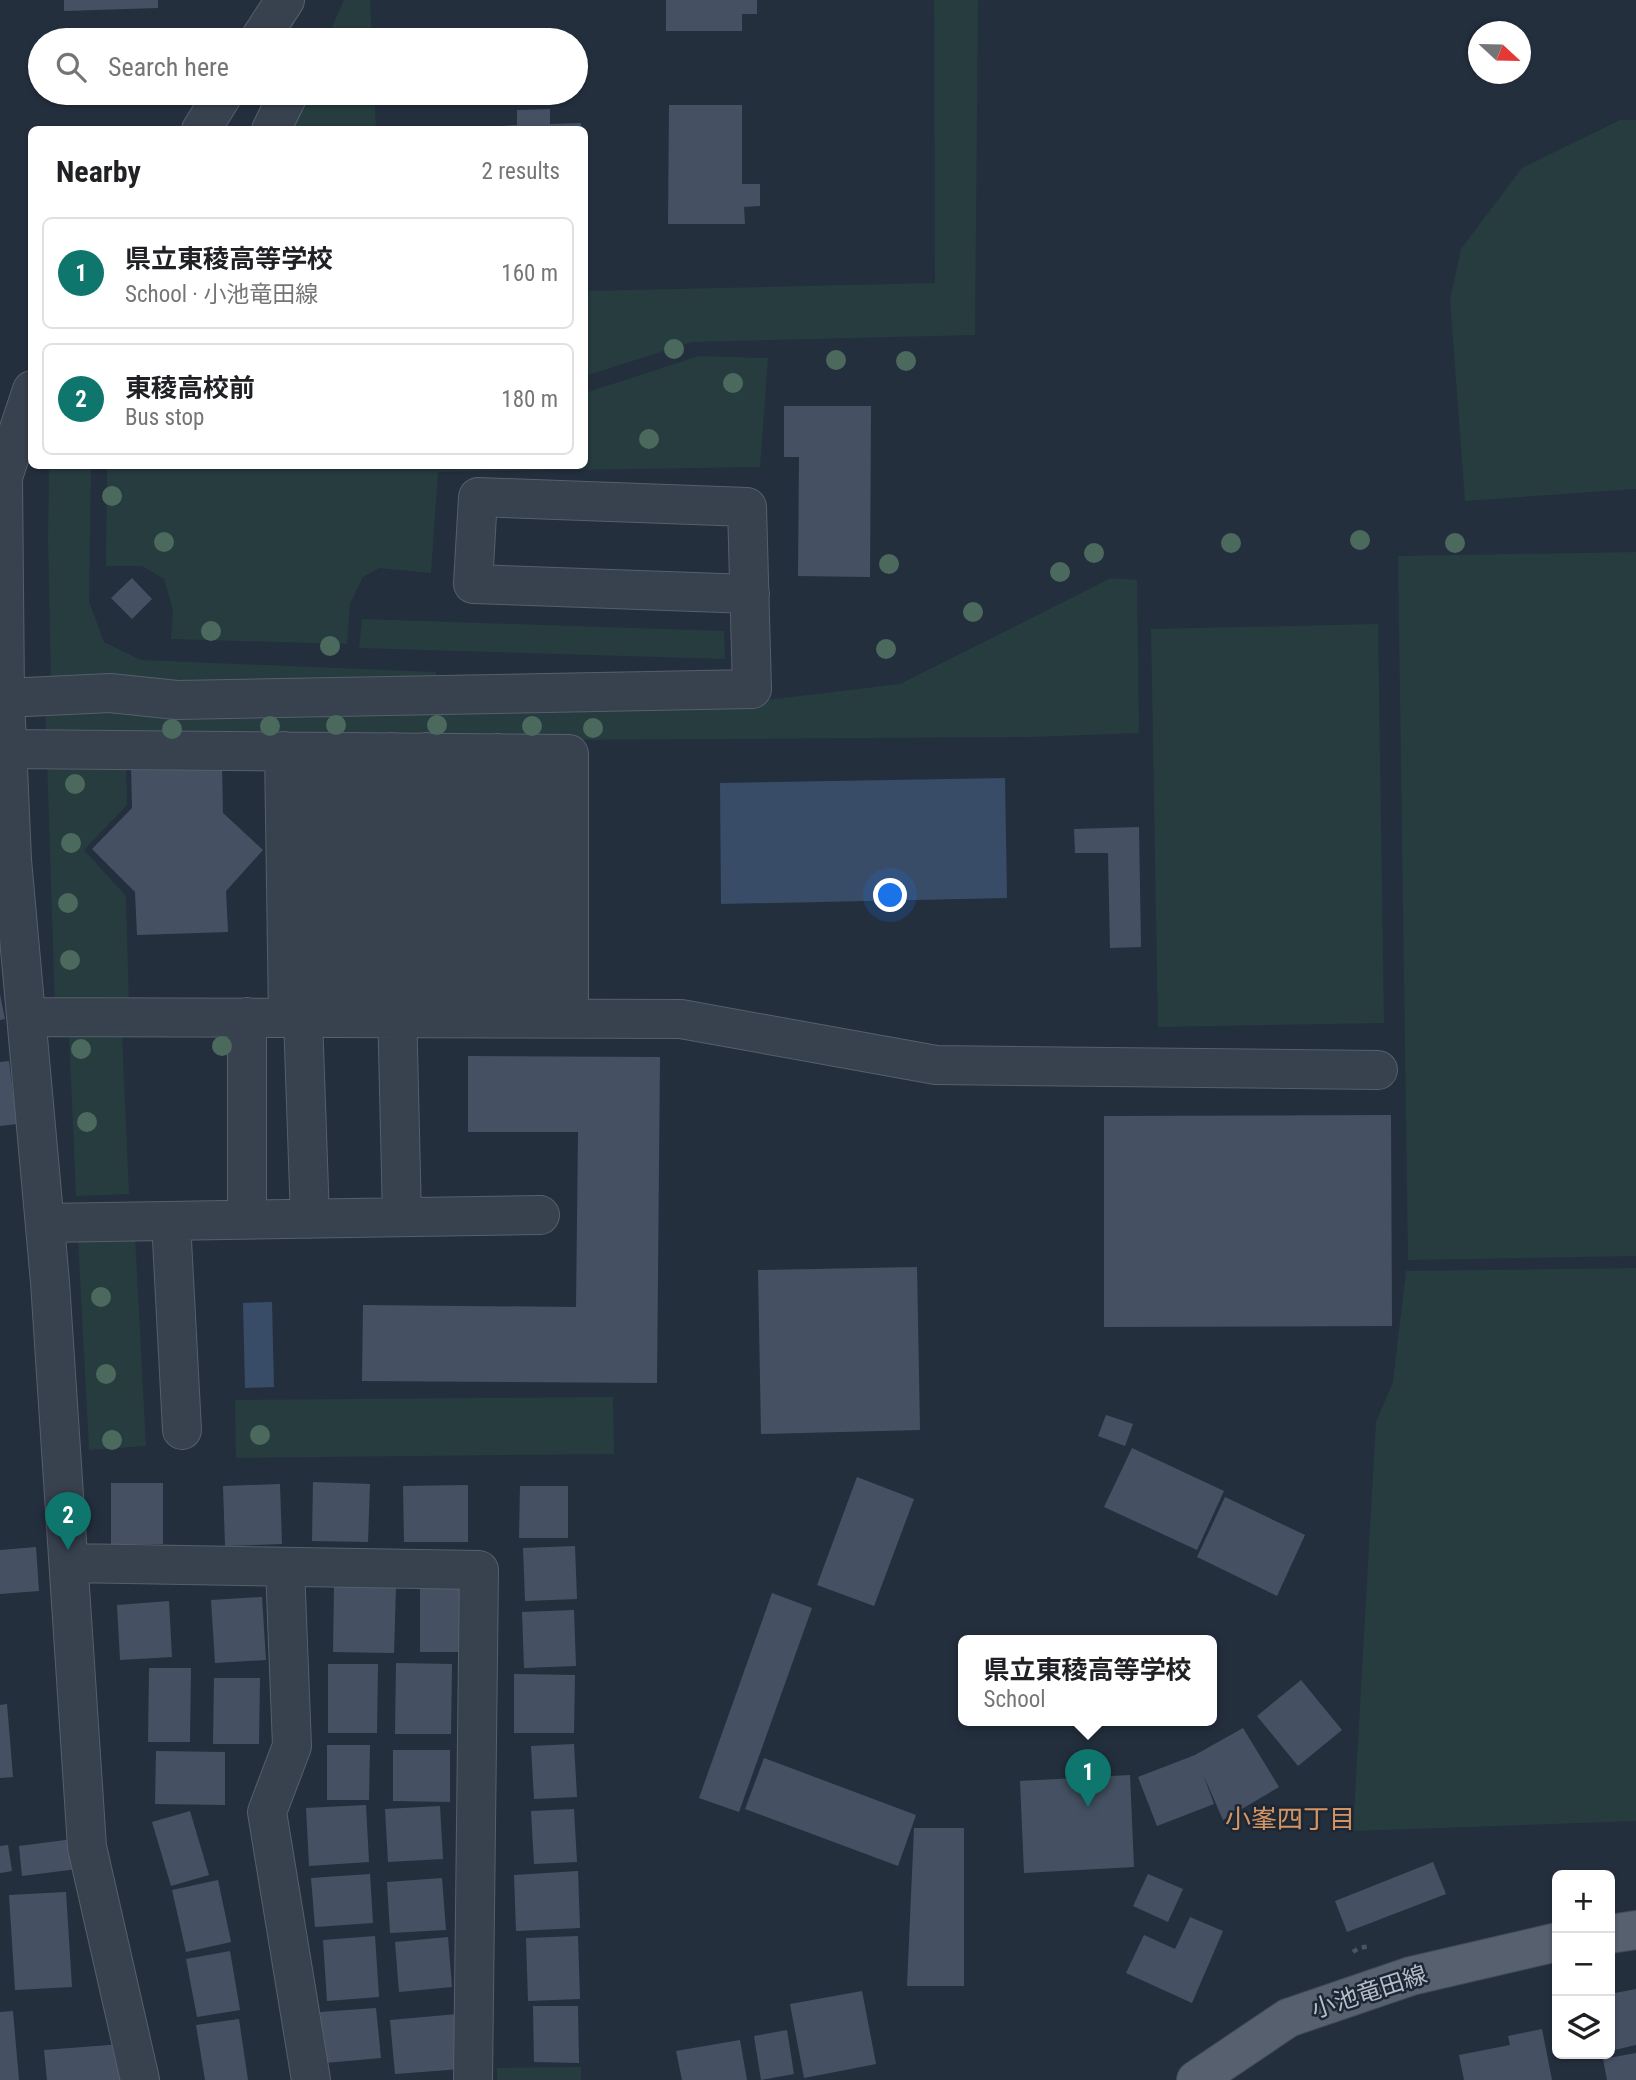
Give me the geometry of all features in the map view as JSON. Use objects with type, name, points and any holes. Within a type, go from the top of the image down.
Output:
[{"type":"main road","points":[[1615,1933],[1636,1930]]},
{"type":"main road","name":"小池竜田線","points":[[1196,2080],[1288,2018],[1410,1976],[1552,1943]]},
{"type":"street","points":[[268,28],[285,0]]},
{"type":"street","points":[[203,126],[217,105]]},
{"type":"street","points":[[273,126],[283,105]]},
{"type":"street","points":[[28,401],[1,477],[8,749],[6,861],[28,1017],[45,1223],[87,1847],[140,2080]]},
{"type":"street","points":[[5,698],[110,693],[177,700],[752,689],[750,594],[747,507],[478,497],[473,584],[750,594]]},
{"type":"street","points":[[8,749],[409,752]]},
{"type":"street","points":[[310,1219],[319,1018],[409,752]]},
{"type":"street","points":[[319,1018],[409,752]]},
{"type":"street","points":[[402,1217],[483,1018],[409,752]]},
{"type":"street","points":[[409,752],[483,1018]]},
{"type":"street","points":[[409,752],[483,1018]]},
{"type":"street","points":[[28,1017],[681,1019],[936,1065],[1378,1070]]},
{"type":"street","points":[[247,1017],[247,1219]]},
{"type":"street","points":[[45,1223],[540,1215]]},
{"type":"street","points":[[171,1221],[182,1430]]},
{"type":"street","points":[[69,1563],[478,1570],[473,2080]]},
{"type":"street","points":[[285,1567],[292,1746],[267,1812],[311,2080]]},
{"type":"green space","points":[[344,0],[370,0],[371,28],[331,28]]},
{"type":"green space","points":[[934,0],[978,0],[975,335],[692,342],[588,375],[588,291],[935,283]]},
{"type":"green space","points":[[295,105],[375,105],[376,126],[285,126]]},
{"type":"green space","points":[[1620,120],[1636,120],[1636,489],[1465,501],[1450,300],[1461,249],[1522,168]]},
{"type":"green space","points":[[699,356],[768,358],[760,467],[438,472],[431,573],[379,568],[363,577],[350,604],[347,644],[171,639],[173,610],[164,579],[142,566],[106,566],[107,469],[588,469],[588,392]]},
{"type":"green space","points":[[50,469],[91,469],[89,602],[104,642],[141,660],[436,672],[436,687],[51,685]]},
{"type":"green space","points":[[1636,552],[1636,1256],[1408,1260],[1398,556]]},
{"type":"green space","points":[[1111,578],[1137,580],[1139,733],[1032,737],[47,743],[45,707],[749,702],[900,684]]},
{"type":"green space","points":[[362,619],[724,631],[725,659],[359,648]]},
{"type":"green space","points":[[1378,624],[1384,1023],[1158,1027],[1151,629]]},
{"type":"green space","points":[[126,756],[127,805],[84,850],[126,896],[129,1007],[55,1009],[47,758]]},
{"type":"green space","points":[[122,1033],[129,1194],[76,1196],[69,1035]]},
{"type":"green space","points":[[135,1236],[146,1446],[89,1450],[78,1239]]},
{"type":"green space","points":[[1636,1268],[1636,1821],[1353,1831],[1376,1422],[1393,1382],[1406,1271]]},
{"type":"green space","points":[[613,1397],[614,1454],[236,1458],[235,1400]]},
{"type":"green space","points":[[581,2067],[581,2080],[497,2080],[497,2068]]},
{"type":"water","points":[[1005,778],[1007,898],[721,904],[720,783]]},
{"type":"water","points":[[272,1302],[274,1387],[245,1388],[243,1303]]},
{"type":"building","points":[[64,0],[158,0],[158,8],[64,11]]},
{"type":"building","points":[[666,0],[757,0],[757,14],[742,14],[742,31],[666,31]]},
{"type":"building","points":[[669,105],[742,105],[742,184],[760,184],[760,206],[744,207],[745,224],[668,224]]},
{"type":"building","points":[[550,109],[550,124],[581,123],[581,126],[500,126],[517,125],[517,110]]},
{"type":"building","points":[[784,406],[871,406],[870,577],[798,576],[799,457],[784,457]]},
{"type":"building","points":[[132,578],[152,599],[132,619],[111,598]]},
{"type":"building","points":[[222,766],[223,813],[263,850],[226,891],[228,932],[137,935],[135,892],[92,849],[132,808],[131,767]]},
{"type":"building","points":[[1139,827],[1141,947],[1110,948],[1108,853],[1075,853],[1074,829]]},
{"type":"building","points":[[0,994],[5,1019],[0,1020]]},
{"type":"building","points":[[468,1056],[660,1057],[657,1383],[362,1381],[363,1305],[576,1307],[578,1132],[468,1132]]},
{"type":"building","points":[[9,1061],[17,1124],[0,1126],[0,1062]]},
{"type":"building","points":[[1391,1115],[1392,1326],[1104,1327],[1104,1116]]},
{"type":"building","points":[[917,1267],[920,1430],[761,1434],[758,1270]]},
{"type":"building","points":[[1106,1415],[1133,1424],[1125,1446],[1098,1436]]},
{"type":"building","points":[[1132,1448],[1224,1491],[1197,1550],[1104,1507]]},
{"type":"building","points":[[857,1477],[914,1499],[874,1606],[817,1585]]},
{"type":"building","points":[[313,1482],[370,1484],[368,1542],[312,1541]]},
{"type":"building","points":[[111,1483],[163,1483],[163,1544],[111,1544]]},
{"type":"building","points":[[280,1484],[282,1544],[225,1546],[223,1486]]},
{"type":"building","points":[[468,1485],[468,1542],[404,1542],[403,1486]]},
{"type":"building","points":[[520,1486],[568,1486],[568,1538],[519,1538]]},
{"type":"building","points":[[1225,1497],[1305,1535],[1277,1596],[1197,1557]]},
{"type":"building","points":[[575,1546],[577,1599],[525,1601],[523,1548]]},
{"type":"building","points":[[36,1547],[39,1591],[0,1594],[0,1550]]},
{"type":"building","points":[[420,1586],[468,1586],[468,1652],[420,1652]]},
{"type":"building","points":[[334,1587],[396,1587],[394,1653],[333,1652]]},
{"type":"building","points":[[772,1593],[812,1608],[739,1812],[699,1798]]},
{"type":"building","points":[[262,1597],[266,1660],[215,1663],[211,1600]]},
{"type":"building","points":[[169,1601],[172,1657],[120,1660],[117,1605]]},
{"type":"building","points":[[574,1610],[576,1666],[524,1668],[522,1612]]},
{"type":"building","points":[[396,1663],[452,1664],[451,1734],[395,1734]]},
{"type":"building","points":[[328,1664],[378,1664],[377,1733],[328,1733]]},
{"type":"building","points":[[149,1668],[191,1668],[190,1742],[148,1742]]},
{"type":"building","points":[[514,1674],[575,1675],[574,1733],[514,1733]]},
{"type":"building","points":[[214,1678],[260,1678],[259,1744],[213,1744]]},
{"type":"building","points":[[1301,1680],[1342,1730],[1298,1766],[1257,1716]]},
{"type":"building","points":[[7,1704],[13,1777],[0,1778],[0,1705]]},
{"type":"building","points":[[1243,1728],[1279,1787],[1223,1820],[1203,1774],[1214,1804],[1157,1826],[1138,1777],[1195,1755]]},
{"type":"building","points":[[574,1744],[577,1797],[534,1799],[531,1746]]},
{"type":"building","points":[[327,1745],[370,1745],[369,1800],[327,1800]]},
{"type":"building","points":[[393,1750],[450,1750],[450,1802],[393,1801]]},
{"type":"building","points":[[156,1751],[225,1752],[225,1805],[155,1804]]},
{"type":"building","points":[[764,1758],[916,1815],[898,1866],[745,1809]]},
{"type":"building","points":[[1130,1775],[1134,1867],[1024,1873],[1020,1781]]},
{"type":"building","points":[[366,1805],[369,1862],[309,1866],[306,1808]]},
{"type":"building","points":[[440,1806],[443,1859],[388,1862],[385,1809]]},
{"type":"building","points":[[574,1809],[577,1862],[534,1864],[531,1811]]},
{"type":"building","points":[[190,1811],[209,1875],[171,1886],[152,1822]]},
{"type":"building","points":[[914,1828],[964,1828],[964,1986],[907,1986]]},
{"type":"building","points":[[73,1839],[77,1869],[22,1876],[19,1846]]},
{"type":"building","points":[[8,1845],[12,1871],[0,1873],[0,1846]]},
{"type":"building","points":[[1433,1862],[1446,1894],[1347,1932],[1335,1901]]},
{"type":"building","points":[[578,1871],[580,1928],[516,1931],[514,1875]]},
{"type":"building","points":[[370,1874],[373,1923],[315,1927],[311,1878]]},
{"type":"building","points":[[1148,1874],[1183,1889],[1168,1922],[1133,1906]]},
{"type":"building","points":[[442,1878],[446,1930],[390,1933],[387,1882]]},
{"type":"building","points":[[218,1880],[231,1942],[186,1952],[172,1890]]},
{"type":"building","points":[[66,1892],[72,1987],[15,1990],[9,1895]]},
{"type":"building","points":[[1190,1917],[1223,1931],[1192,2003],[1126,1973],[1144,1935],[1175,1949]]},
{"type":"building","points":[[375,1936],[379,1997],[327,2001],[323,1940]]},
{"type":"building","points":[[578,1936],[580,1999],[528,2001],[526,1938]]},
{"type":"building","points":[[448,1937],[452,1987],[399,1992],[395,1942]]},
{"type":"building","points":[[230,1951],[240,2010],[197,2017],[186,1959]]},
{"type":"building","points":[[1636,1989],[1636,2045],[1615,2050],[1615,1996],[1615,1993]]},
{"type":"building","points":[[862,1991],[876,2064],[804,2078],[790,2004]]},
{"type":"building","points":[[533,2006],[578,2006],[579,2063],[534,2062]]},
{"type":"building","points":[[376,2008],[381,2058],[325,2063],[320,2012]]},
{"type":"building","points":[[13,2011],[19,2080],[0,2080],[0,2012]]},
{"type":"building","points":[[457,2014],[461,2069],[395,2074],[390,2020]]},
{"type":"building","points":[[239,2019],[248,2080],[205,2080],[196,2025]]},
{"type":"building","points":[[1542,2029],[1552,2080],[1464,2080],[1459,2055],[1510,2045],[1508,2036]]},
{"type":"building","points":[[787,2030],[794,2074],[761,2080],[754,2036]]},
{"type":"building","points":[[740,2040],[747,2080],[682,2080],[676,2051]]},
{"type":"building","points":[[122,2044],[125,2080],[47,2080],[44,2050]]},
{"type":"building","points":[[1636,2053],[1636,2080],[1607,2080],[1603,2059],[1615,2059]]},
{"type":"place","name":"東稜高校前","points":[[68,1550]]},
{"type":"place","name":"県立東稜高等学校","points":[[1088,1807]]},
{"type":"district","name":"小峯四丁目","points":[[1290,1819]]}]
